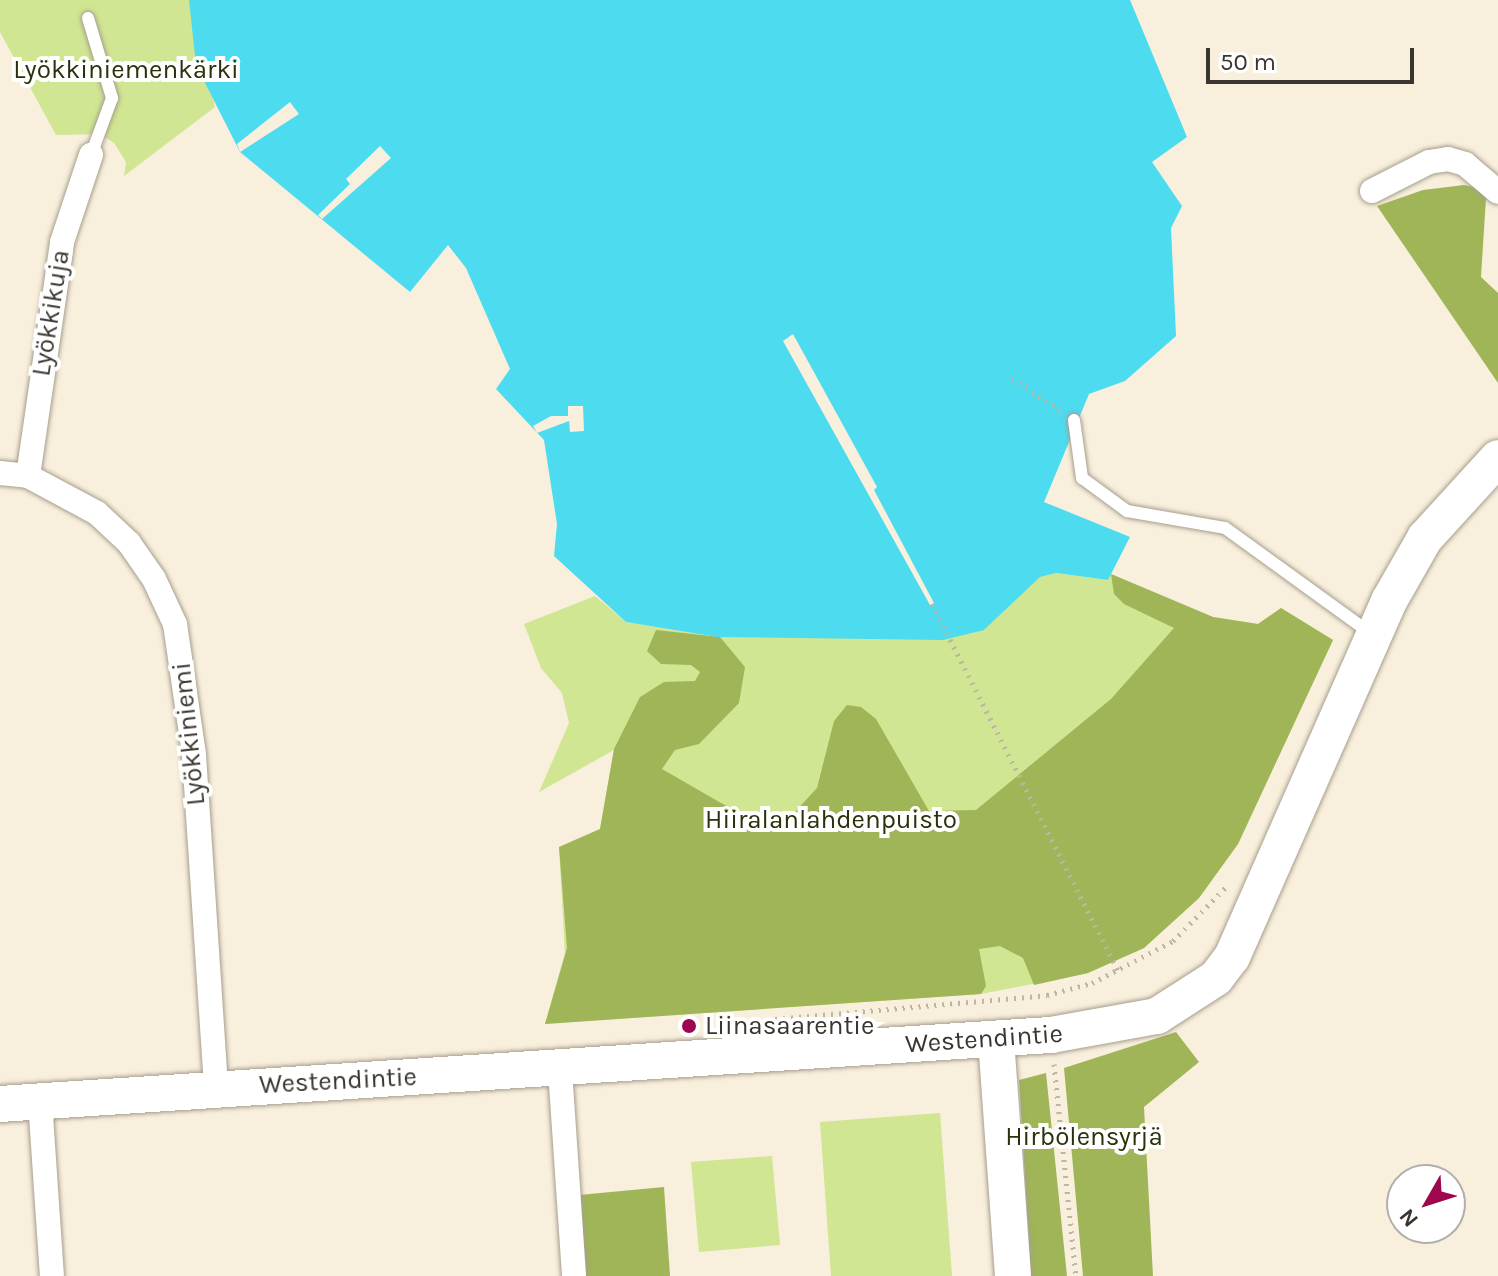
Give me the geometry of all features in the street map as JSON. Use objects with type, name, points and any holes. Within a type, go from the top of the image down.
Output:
[{"type":"street","name":"Lyökkikuja","points":[[28,476],[62,242],[91,155]]},
{"type":"street","points":[[1372,191],[1429,162],[1448,159],[1465,164],[1498,192]]},
{"type":"street","name":"Westendintie","points":[[0,1104],[216,1088],[560,1070],[1051,1035],[1157,1016],[1216,978],[1251,920],[1373,635],[1425,538],[1498,458]]},
{"type":"street","name":"Lyökkiniemi","points":[[0,473],[28,476],[97,513],[129,543],[154,579],[175,624],[194,755],[216,1088]]},
{"type":"street","points":[[996,1039],[1013,1276]]},
{"type":"street","points":[[560,1070],[574,1276]]},
{"type":"street","points":[[40,1101],[52,1276]]},
{"type":"lane","points":[[88,18],[112,98],[91,155]]},
{"type":"lane","points":[[1074,420],[1082,478],[1127,511],[1225,528],[1373,635]]},
{"type":"path","points":[[1012,378],[1074,420]]},
{"type":"path","points":[[932,604],[1119,972]]},
{"type":"path","name":"Westendintie","points":[[768,1019],[1047,995],[1119,972],[1148,959],[1196,922],[1234,876]]},
{"type":"path","points":[[1047,995],[1076,1276]]},
{"type":"green space","name":"Lyökkiniemenkärki","points":[[0,0],[189,0],[215,107],[124,176],[126,162],[114,143],[100,134],[56,135],[0,32]]},
{"type":"green space","points":[[1464,185],[1478,188],[1486,198],[1481,277],[1498,293],[1498,383],[1377,206],[1423,190]]},
{"type":"green space","name":"Hiiralanlahdenpuisto","points":[[1056,573],[1108,580],[1111,574],[1213,617],[1258,624],[1281,608],[1333,640],[1238,844],[1199,898],[1144,948],[1088,973],[981,994],[545,1024],[565,953],[559,847],[600,829],[614,750],[539,792],[569,723],[562,693],[541,668],[524,624],[595,596],[626,622],[717,637],[984,630],[1039,577]]},
{"type":"green space","name":"Hiiralanlahdenpuisto","points":[[1111,574],[1213,617],[1258,624],[1281,608],[1333,640],[1238,844],[1199,898],[1144,948],[1088,973],[1034,985],[1023,958],[1000,946],[979,949],[986,986],[981,994],[545,1024],[567,948],[559,847],[600,829],[614,749],[640,697],[664,682],[695,681],[700,672],[691,665],[661,664],[647,651],[656,630],[720,637],[745,667],[739,703],[699,744],[675,750],[662,769],[721,803],[762,823],[794,813],[817,788],[834,721],[847,705],[861,707],[876,719],[929,811],[976,810],[1111,699],[1174,628],[1124,604],[1114,594]]},
{"type":"green space","name":"Hirbölensyrjä","points":[[1176,1032],[1199,1062],[1144,1107],[1153,1276],[1083,1276],[1064,1068]]},
{"type":"green space","points":[[1046,1073],[1067,1276],[1031,1276],[1019,1080]]},
{"type":"green space","points":[[940,1113],[952,1276],[831,1276],[820,1122]]},
{"type":"green space","points":[[772,1156],[780,1245],[699,1252],[691,1162]]},
{"type":"green space","points":[[664,1187],[670,1276],[585,1276],[579,1195]]},
{"type":"water","points":[[189,0],[1130,0],[1187,137],[1152,162],[1182,206],[1171,228],[1176,336],[1125,381],[1089,394],[1044,502],[1130,537],[1108,580],[1056,573],[1040,577],[984,630],[943,640],[717,637],[626,622],[554,556],[557,524],[544,440],[496,389],[510,369],[466,268],[448,245],[410,292],[240,152],[196,65]]},
{"type":"pier","points":[[290,102],[299,114],[240,152],[237,144]]},
{"type":"pier","points":[[380,146],[391,158],[322,219],[318,215],[350,184],[346,179]]},
{"type":"pier","points":[[793,334],[877,487],[874,490],[934,603],[930,605],[783,341]]},
{"type":"pier","points":[[568,406],[583,406],[584,431],[570,432],[569,421],[537,433],[533,426],[551,416],[568,416]]},
{"type":"place","name":"Liinasaarentie","points":[[689,1026]]}]
